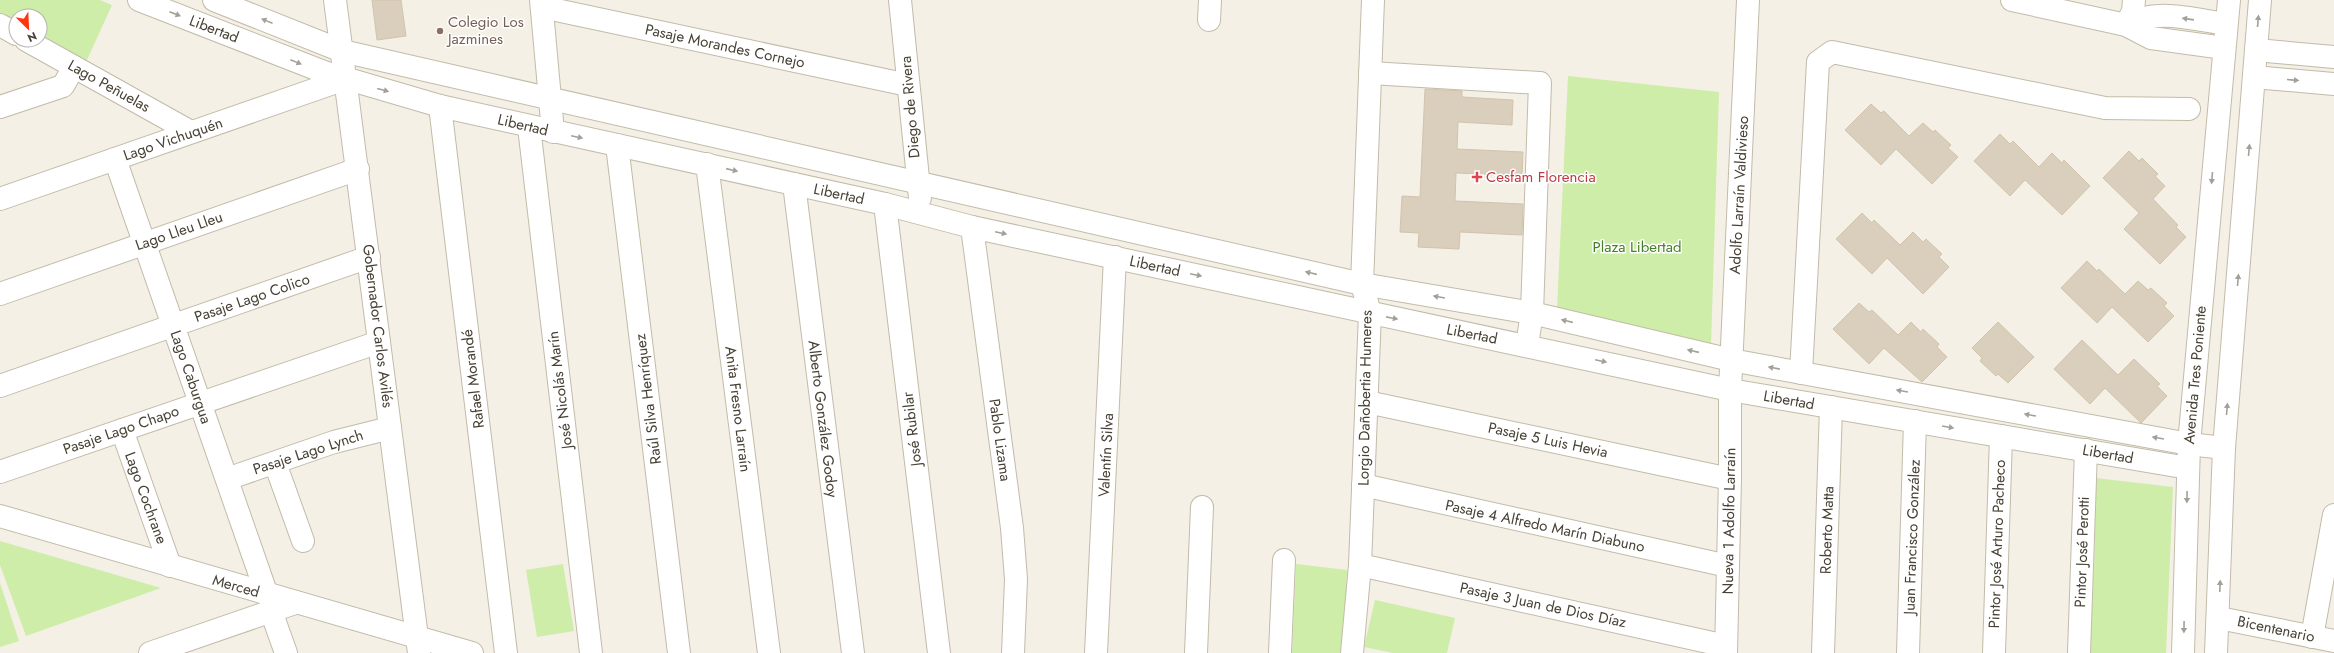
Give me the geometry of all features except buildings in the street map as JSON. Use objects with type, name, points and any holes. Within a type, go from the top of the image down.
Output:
[{"type":"street","name":"Libertad","points":[[139,0],[345,80],[440,106],[529,127],[707,164],[885,204],[972,227],[1370,313],[1527,345],[1730,390],[2188,468]]},
{"type":"street","name":"Libertad","points":[[214,0],[342,51],[918,184],[1362,284],[1532,313],[1731,360],[2189,444],[2224,448]]},
{"type":"street","name":"Gobernador Carlos Avilés","points":[[335,0],[358,169],[418,646]]},
{"type":"street","name":"Diego de Rivera","points":[[900,0],[922,214]]},
{"type":"street","name":"Lorgio Dañobertia Humeres","points":[[1352,653],[1360,565],[1370,313],[1362,284],[1372,0]]},
{"type":"street","name":"Adolfo Larraín Valdivieso","points":[[1730,390],[1748,0]]},
{"type":"street","points":[[2012,0],[2126,25],[2151,38],[2224,48]]},
{"type":"street","points":[[2126,25],[2133,11],[2134,0]]},
{"type":"street","name":"Avenida Tres Poniente","points":[[2184,653],[2189,444],[2219,97],[2229,0]]},
{"type":"street","points":[[2216,653],[2219,618],[2224,448],[2260,0]]},
{"type":"street","name":"Pasaje Morandes Cornejo","points":[[542,3],[908,85]]},
{"type":"street","points":[[542,3],[553,132]]},
{"type":"street","points":[[2126,25],[2135,19],[2159,15],[2226,24]]},
{"type":"street","name":"Lago Peñuelas","points":[[40,48],[191,132]]},
{"type":"street","points":[[2256,50],[2334,58]]},
{"type":"street","points":[[1801,373],[1818,62],[1832,52],[2104,108],[2189,109]]},
{"type":"street","points":[[0,107],[63,86],[74,67]]},
{"type":"street","points":[[1370,73],[1540,83],[1532,313],[1527,345]]},
{"type":"street","points":[[2254,76],[2334,84]]},
{"type":"street","name":"Lago Vichuquén","points":[[0,199],[345,80]]},
{"type":"street","points":[[2219,97],[2253,100]]},
{"type":"street","name":"Rafael Morandé","points":[[440,106],[506,653]]},
{"type":"street","name":"José Nicolás Marín","points":[[529,127],[591,653]]},
{"type":"street","name":"Raúl Silva Henríquez","points":[[617,145],[678,653]]},
{"type":"street","name":"Lago Caburgua","points":[[115,159],[286,653]]},
{"type":"street","name":"Anita Fresno Larraín","points":[[707,164],[769,653]]},
{"type":"street","name":"Lago Lleu Lleu","points":[[0,294],[358,169]]},
{"type":"street","name":"Alberto González Godoy","points":[[794,184],[852,653]]},
{"type":"street","name":"José Rubilar","points":[[885,204],[939,653]]},
{"type":"street","name":"Pablo Lizama","points":[[972,227],[1012,528],[1016,579],[1013,653]]},
{"type":"street","name":"Pasaje Lago Colico","points":[[0,386],[369,257]]},
{"type":"street","name":"Valentín Silva","points":[[1096,653],[1115,257]]},
{"type":"street","name":"Pasaje Lago Chapo","points":[[0,472],[380,342]]},
{"type":"street","name":"Nueva 1 Adolfo Larraín","points":[[1726,650],[1730,479],[1730,390]]},
{"type":"street","name":"Pasaje 5 Luis Hevia","points":[[1366,402],[1730,479]]},
{"type":"street","name":"Roberto Matta","points":[[1823,653],[1831,407]]},
{"type":"street","name":"Juan Francisco González","points":[[1908,653],[1915,421]]},
{"type":"street","name":"Pasaje Lago Lynch","points":[[227,479],[349,437],[390,428]]},
{"type":"street","name":"Lago Cochrane","points":[[122,430],[170,566]]},
{"type":"street","name":"Pintor José Arturo Pacheco","points":[[1994,653],[2000,436]]},
{"type":"street","name":"Pintor José Perotti","points":[[2079,653],[2086,450]]},
{"type":"street","points":[[275,463],[303,541]]},
{"type":"street","name":"Pasaje 4 Alfredo Marín Diabuno","points":[[1363,485],[1728,566]]},
{"type":"street","points":[[1196,653],[1202,507]]},
{"type":"street","points":[[2324,643],[2334,514]]},
{"type":"street","name":"Merced","points":[[0,516],[170,566],[269,603],[296,603],[418,646],[472,653]]},
{"type":"street","points":[[1280,653],[1284,560]]},
{"type":"street","name":"Pasaje 3 Juan de Dios Díaz","points":[[1360,565],[1726,650]]},
{"type":"street","points":[[150,653],[196,645],[269,603]]},
{"type":"street","name":"Bicentenario","points":[[2219,618],[2324,643]]},
{"type":"green space","points":[[0,0],[100,0],[112,5],[86,62],[48,41],[48,8],[8,8],[8,19],[0,15]]},
{"type":"green space","name":"Plaza Libertad","points":[[1568,76],[1719,92],[1711,345],[1557,309]]},
{"type":"green space","points":[[2096,478],[2173,487],[2166,653],[2091,653],[2091,650],[2088,649],[2091,575],[2094,575]]},
{"type":"green space","points":[[0,541],[161,588],[26,636],[0,565]]},
{"type":"green space","points":[[563,564],[574,631],[537,637],[526,570]]},
{"type":"green space","points":[[1296,564],[1347,570],[1344,653],[1292,653]]},
{"type":"green space","points":[[0,583],[19,641],[0,647]]},
{"type":"green space","points":[[1375,600],[1455,618],[1447,653],[1393,653],[1364,647]]},
{"type":"place","name":"Colegio Los Jazmines","points":[[440,31]]},
{"type":"place","name":"Cesfam Florencia","points":[[1477,177]]}]
